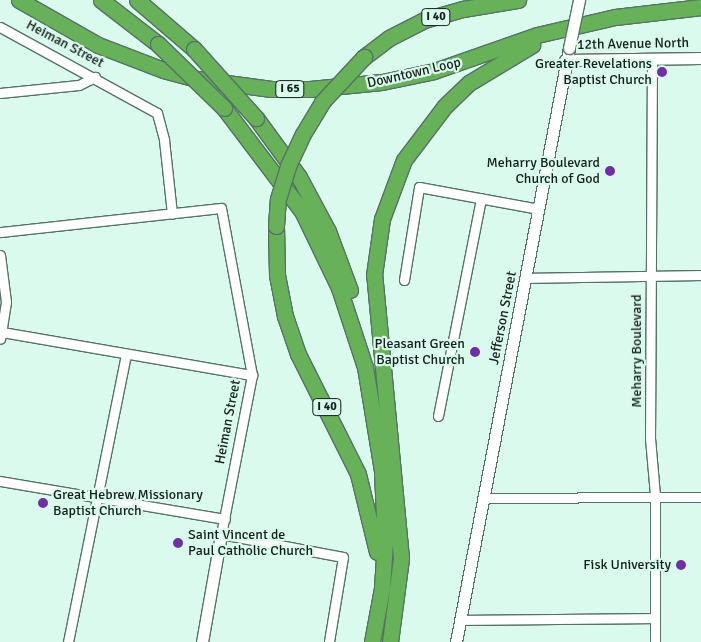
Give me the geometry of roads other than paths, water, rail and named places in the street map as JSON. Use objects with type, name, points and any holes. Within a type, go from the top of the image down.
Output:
[{"type":"highway","name":"Downtown Loop","points":[[19,0],[98,45],[163,70],[197,79],[271,88],[310,89],[382,82],[434,71],[537,35],[645,12],[701,7]]},
{"type":"highway","points":[[101,0],[158,44],[224,108],[302,211],[339,288],[365,367],[382,471],[385,541],[382,588]]},
{"type":"highway","points":[[137,0],[194,49],[256,118],[299,177],[328,231],[382,383]]},
{"type":"highway","name":"I 40","points":[[372,642],[382,588],[374,531],[358,474],[298,354],[285,316],[277,275],[276,226],[278,199],[288,166],[303,134],[322,102],[364,57],[389,38],[424,20],[463,9],[518,0]]},
{"type":"highway","points":[[390,642],[401,558],[392,447],[382,383],[374,275],[376,249],[382,219],[404,160],[421,133],[469,83],[524,49],[570,28]]},
{"type":"main road","name":"Jefferson Street","points":[[456,642],[526,278],[565,60],[579,0]]},
{"type":"main road","name":"12th Avenue North","points":[[565,60],[701,58]]},
{"type":"main road","name":"Heiman Street","points":[[202,642],[222,534]]},
{"type":"street","name":"Heiman Street","points":[[0,27],[95,77],[157,114],[164,140],[172,214],[221,208],[252,376],[222,534]]},
{"type":"street","name":"Meharry Boulevard","points":[[652,59],[650,438],[655,496],[656,642]]},
{"type":"street","points":[[0,94],[79,85],[95,77]]},
{"type":"street","points":[[404,280],[419,187],[538,209]]},
{"type":"street","points":[[438,416],[481,198]]},
{"type":"street","points":[[0,232],[172,214]]},
{"type":"street","points":[[0,255],[6,302],[1,335],[252,376]]},
{"type":"street","points":[[526,278],[701,275]]},
{"type":"street","points":[[68,642],[126,354]]},
{"type":"street","points":[[0,481],[225,519]]},
{"type":"street","points":[[484,498],[701,497]]},
{"type":"street","points":[[222,534],[344,558],[329,642]]},
{"type":"street","points":[[460,620],[656,618]]},
{"type":"place","name":"Greater Revelations Baptist Church","points":[[662,72]]},
{"type":"place","name":"Meharry Boulevard Church of God","points":[[610,171]]},
{"type":"place","name":"Pleasant Green Baptist Church","points":[[475,352]]},
{"type":"place","name":"Great Hebrew Missionary Baptist Church","points":[[43,503]]},
{"type":"place","name":"Saint Vincent de Paul Catholic Church","points":[[178,543]]},
{"type":"place","name":"Fisk University","points":[[681,565]]}]
